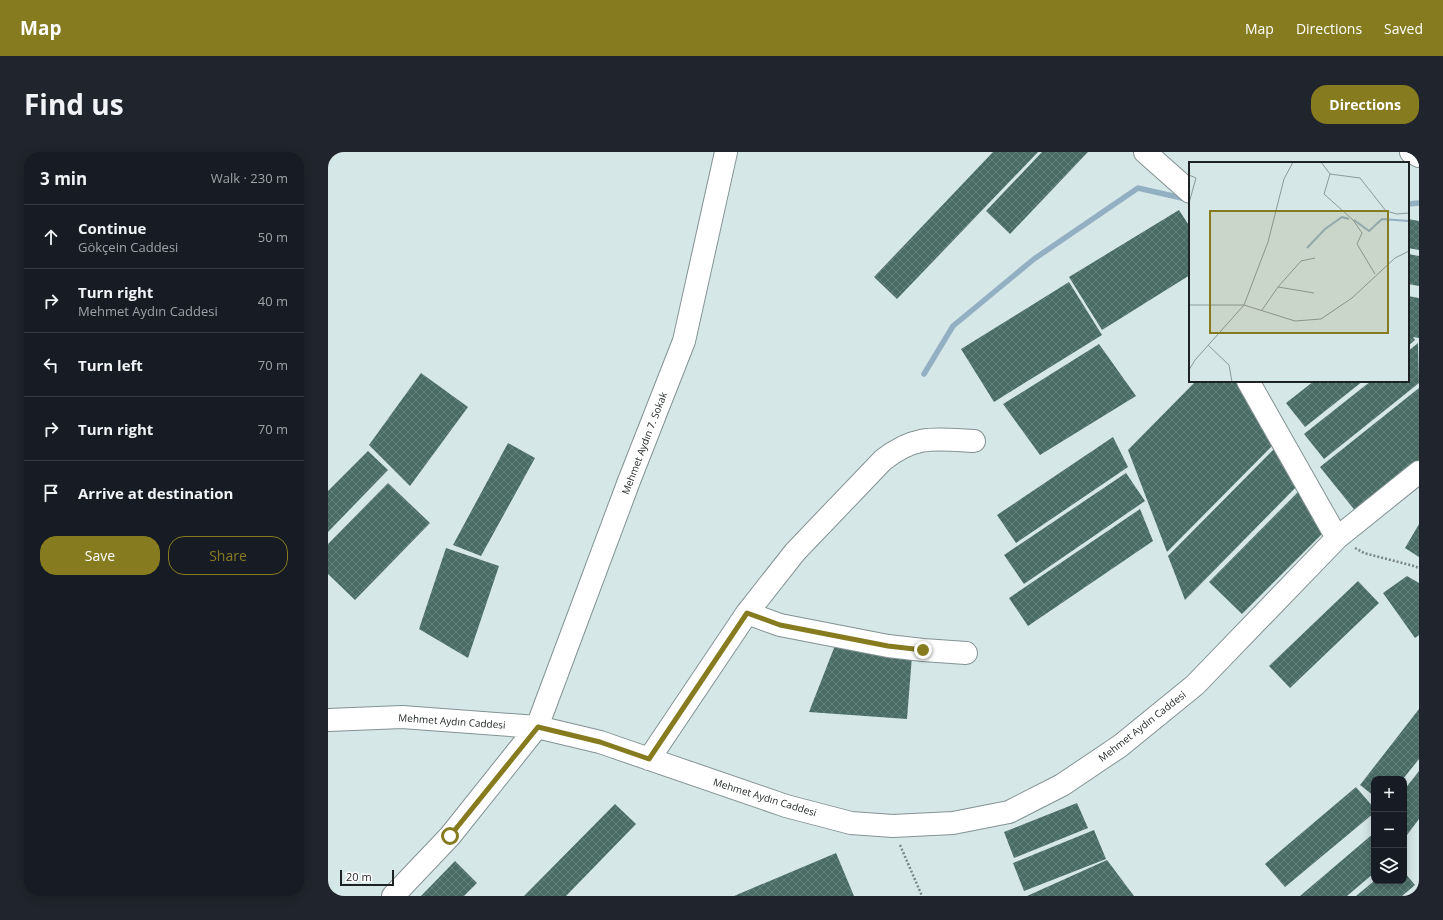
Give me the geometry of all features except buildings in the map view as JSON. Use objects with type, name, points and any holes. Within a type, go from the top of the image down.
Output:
[{"type":"street","name":"Mehmet Aydın 7. Sokak","points":[[392,896],[450,836],[538,727],[629,481],[684,341],[726,152]]},
{"type":"street","points":[[1145,152],[1186,188]]},
{"type":"street","points":[[1411,152],[1419,156]]},
{"type":"street","points":[[1249,382],[1337,538]]},
{"type":"street","points":[[649,759],[747,613],[795,552],[883,460],[894,451],[908,444],[922,440],[938,439],[974,441]]},
{"type":"street","name":"Mehmet Aydın Caddesi","points":[[328,720],[402,717],[538,727],[600,742],[786,806],[851,823],[893,826],[953,823],[1009,812],[1062,785],[1120,746],[1195,685],[1337,538],[1419,472]]},
{"type":"street","points":[[747,613],[780,625],[888,646],[966,653]]},
{"type":"path","points":[[1337,538],[1364,553],[1419,568]]},
{"type":"path","points":[[893,826],[922,896]]},
{"type":"waterway","points":[[924,374],[953,326],[1034,259],[1138,188],[1186,199]]},
{"type":"waterway","points":[[1409,204],[1419,203]]},
{"type":"route","points":[[450,836],[538,727],[600,742],[649,759],[747,613],[780,625],[888,646],[923,650]]}]
